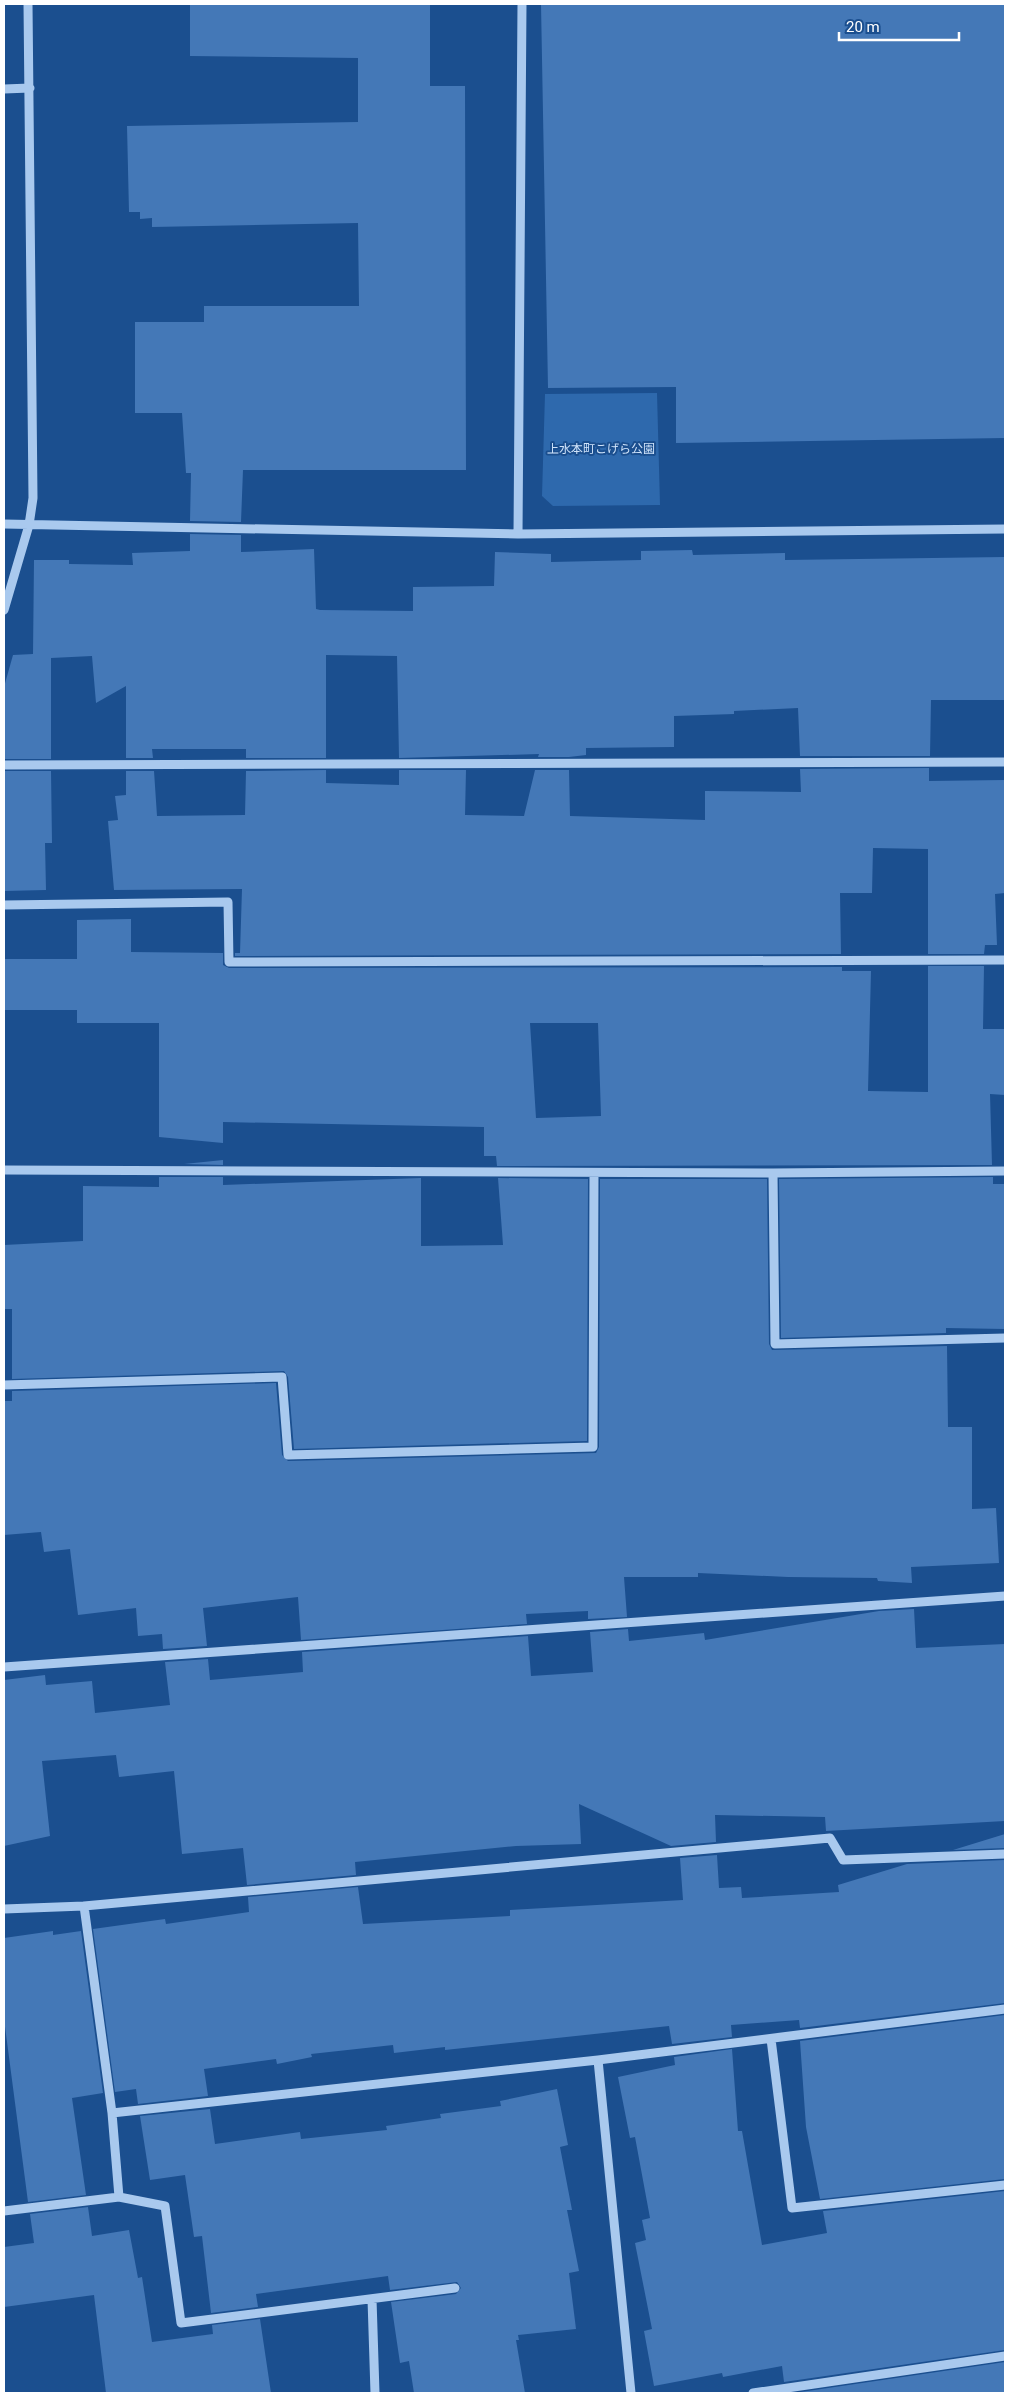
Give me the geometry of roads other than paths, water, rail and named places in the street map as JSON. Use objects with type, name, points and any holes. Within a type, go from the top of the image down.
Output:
[{"type":"street","points":[[4,610],[29,525],[33,498],[28,4]]},
{"type":"street","points":[[518,534],[522,4]]},
{"type":"street","points":[[4,89],[30,88]]},
{"type":"street","points":[[4,524],[518,534],[1005,529]]},
{"type":"street","points":[[4,765],[1005,762]]},
{"type":"street","points":[[4,905],[228,902],[229,962],[1005,960]]},
{"type":"street","points":[[4,1170],[594,1173],[1005,1170]]},
{"type":"street","points":[[4,1385],[282,1377],[288,1455],[593,1447],[594,1173]]},
{"type":"street","points":[[773,1173],[775,1344],[1005,1338]]},
{"type":"street","points":[[4,1666],[1005,1596]]},
{"type":"street","points":[[4,1909],[84,1906],[830,1838],[843,1860],[1005,1854]]},
{"type":"street","points":[[84,1906],[112,2113],[119,2197]]},
{"type":"street","points":[[112,2113],[598,2060],[1005,2009]]},
{"type":"street","points":[[771,2039],[792,2208],[1005,2185]]},
{"type":"street","points":[[598,2060],[631,2393]]},
{"type":"street","points":[[4,2211],[119,2197],[165,2206],[181,2323],[455,2288]]},
{"type":"street","points":[[372,2299],[375,2393]]},
{"type":"street","points":[[753,2393],[1005,2356]]},
{"type":"park label","name":"上水本町こげら公園","points":[[601,449]]}]
